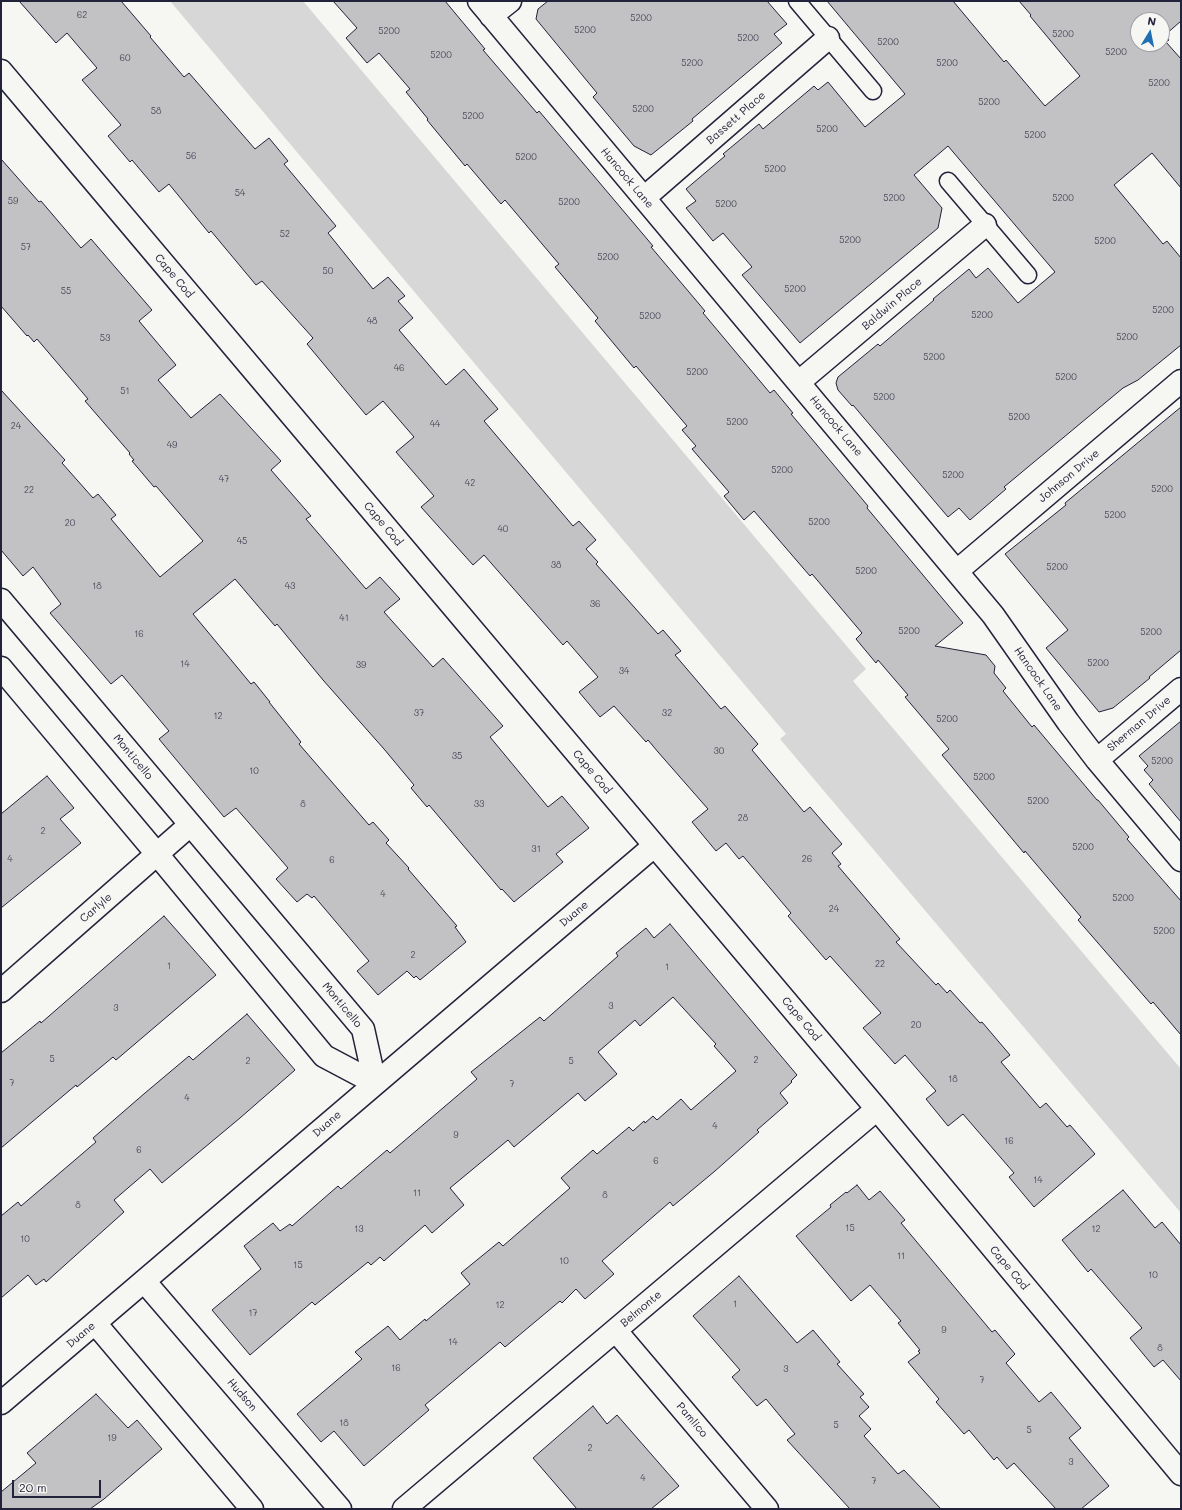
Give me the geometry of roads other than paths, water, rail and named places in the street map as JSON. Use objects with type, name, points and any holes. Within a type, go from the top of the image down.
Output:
[{"type":"street","points":[[485,9],[510,1]]},
{"type":"street","name":"Hancock Lane","points":[[485,9],[993,615],[1068,722],[1097,760],[1181,860]]},
{"type":"street","name":"Bassett Place","points":[[644,198],[828,38]]},
{"type":"street","name":"Cape Cod","points":[[1,71],[877,1109],[1181,1474]]},
{"type":"street","name":"Baldwin Place","points":[[799,382],[985,225]]},
{"type":"street","name":"Johnson Drive","points":[[957,571],[1181,381]]},
{"type":"street","name":"Monticello","points":[[1,600],[363,1029],[375,1083]]},
{"type":"street","points":[[1,668],[324,1056],[375,1083]]},
{"type":"street","name":"Sherman Drive","points":[[1097,760],[1181,689]]},
{"type":"street","name":"Carlyle","points":[[1,991],[190,825]]},
{"type":"street","name":"Duane","points":[[1,1403],[654,846]]},
{"type":"street","name":"Belmonte","points":[[404,1509],[877,1109]]},
{"type":"street","name":"Hudson","points":[[144,1281],[340,1509]]},
{"type":"street","points":[[95,1323],[252,1509]]},
{"type":"street","name":"Pamlico","points":[[616,1331],[768,1509]]},
{"type":"lane","points":[[797,1],[873,91]]},
{"type":"lane","points":[[948,181],[1028,275]]}]
